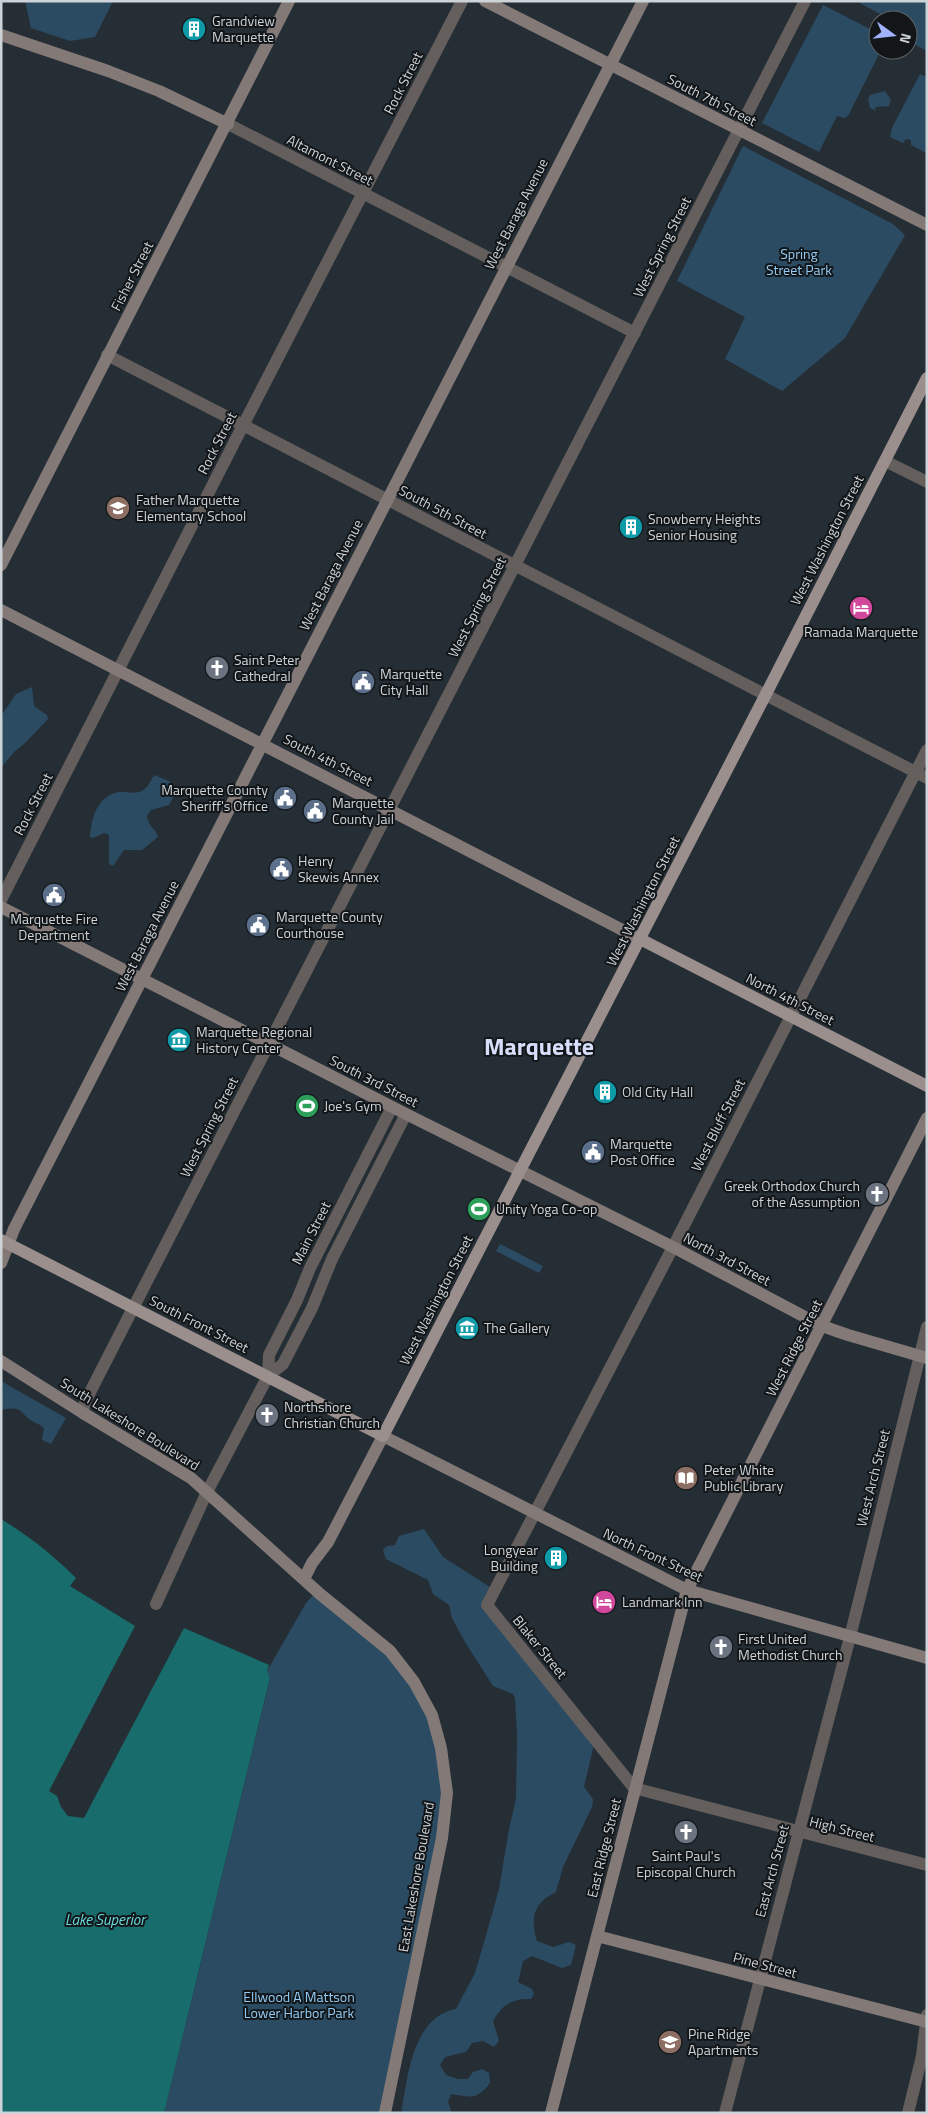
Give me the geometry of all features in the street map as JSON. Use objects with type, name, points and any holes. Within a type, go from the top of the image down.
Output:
[{"type":"main road","name":"West Washington Street","points":[[383,1436],[927,378]]},
{"type":"main road","name":"North 4th Street","points":[[640,939],[927,1086]]},
{"type":"main road","name":"South Front Street","points":[[5,1242],[383,1436]]},
{"type":"street","name":"Fisher Street","points":[[1,565],[107,355],[228,124],[289,1]]},
{"type":"street","name":"Rock Street","points":[[1,900],[462,1]]},
{"type":"street","name":"South 7th Street","points":[[484,1],[927,224]]},
{"type":"street","name":"West Baraga Avenue","points":[[1,1263],[5,1242],[14,1229],[261,743],[643,1]]},
{"type":"street","name":"West Spring Street","points":[[84,1413],[85,1402],[806,1]]},
{"type":"street","name":"Altamont Street","points":[[1,35],[116,74],[159,91],[228,124],[635,333]]},
{"type":"street","name":"South 5th Street","points":[[107,355],[927,778]]},
{"type":"street","points":[[885,461],[927,482]]},
{"type":"street","name":"South 4th Street","points":[[1,610],[640,939]]},
{"type":"street","name":"West Bluff Street","points":[[534,1513],[673,1247],[927,750]]},
{"type":"street","name":"South 3rd Street","points":[[1,907],[519,1171]]},
{"type":"street","name":"Main Street","points":[[268,1376],[269,1355],[298,1300],[310,1268],[392,1107]]},
{"type":"street","name":"Main Street","points":[[156,1604],[207,1492],[268,1376],[283,1364],[312,1308],[332,1259],[406,1114]]},
{"type":"street","name":"West Ridge Street","points":[[687,1590],[927,1118]]},
{"type":"street","name":"North 3rd Street","points":[[519,1171],[673,1247],[822,1326],[923,1357]]},
{"type":"street","name":"West Arch Street","points":[[850,1637],[923,1357],[927,1327]]},
{"type":"street","name":"South Lakeshore Boulevard","points":[[1,1361],[190,1478],[304,1579]]},
{"type":"street","points":[[304,1579],[328,1542],[383,1436]]},
{"type":"street","name":"North Front Street","points":[[383,1436],[687,1590],[927,1658]]},
{"type":"street","name":"Blaker Street","points":[[534,1513],[487,1605],[634,1788]]},
{"type":"street","name":"East Lakeshore Boulevard","points":[[304,1579],[390,1651],[414,1682],[432,1716],[441,1748],[447,1793],[442,1838],[385,2113]]},
{"type":"street","name":"East Ridge Street","points":[[551,2113],[687,1590]]},
{"type":"street","name":"East Arch Street","points":[[725,2113],[850,1637]]},
{"type":"street","name":"High Street","points":[[634,1788],[797,1833],[927,1865]]},
{"type":"street","name":"Pine Street","points":[[597,1936],[759,1979],[926,2020]]},
{"type":"street","points":[[908,2113],[922,2056],[926,2020]]},
{"type":"green space","points":[[25,1],[113,1],[95,37],[70,41],[31,28]]},
{"type":"green space","points":[[856,1],[927,1],[927,51],[918,46],[918,10],[873,10]]},
{"type":"green space","points":[[823,5],[868,28],[868,60],[876,60],[848,116],[844,118],[837,116],[819,152],[762,123]]},
{"type":"green space","points":[[920,74],[927,77],[926,153],[911,145],[911,140],[906,139],[903,143],[890,137],[892,128]]},
{"type":"green space","points":[[885,91],[891,100],[889,106],[875,107],[876,111],[870,108],[868,99],[870,95]]},
{"type":"green space","name":"Spring Street Park","points":[[743,146],[893,224],[905,235],[845,338],[782,391],[725,359],[745,317],[677,281]]},
{"type":"green space","points":[[32,687],[34,706],[47,715],[48,719],[14,752],[1,768],[1,716],[16,694]]},
{"type":"green space","points":[[154,775],[169,781],[174,786],[174,796],[169,805],[151,810],[147,816],[158,837],[142,850],[124,850],[113,866],[109,864],[109,835],[104,833],[93,838],[90,837],[92,822],[97,808],[112,794],[142,791]]},
{"type":"green space","points":[[500,1244],[543,1266],[539,1273],[496,1251]]},
{"type":"green space","points":[[1,1381],[66,1418],[51,1444],[42,1440],[44,1429],[42,1426],[29,1419],[21,1411],[14,1408],[1,1410]]},
{"type":"green space","points":[[424,1529],[443,1557],[490,1587],[483,1600],[594,1744],[584,1787],[593,1799],[592,1807],[563,1867],[556,1892],[542,1901],[535,1912],[534,1918],[537,1941],[553,1947],[569,1942],[576,1945],[571,1965],[562,1968],[532,1956],[523,1961],[518,1982],[532,1989],[534,1994],[531,1999],[513,2001],[496,2015],[493,2021],[499,2041],[494,2047],[483,2041],[472,2043],[466,2052],[445,2057],[440,2065],[446,2075],[458,2079],[468,2079],[473,2072],[482,2069],[489,2073],[490,2083],[481,2093],[468,2097],[451,2094],[448,2102],[452,2113],[401,2113],[410,2066],[421,2036],[441,2014],[456,2009],[475,1973],[499,1889],[516,1799],[517,1736],[515,1698],[513,1694],[493,1686],[465,1642],[452,1618],[449,1605],[433,1594],[428,1580],[386,1559],[383,1550],[387,1546],[395,1545],[399,1536]]},
{"type":"green space","name":"Ellwood A Mattson Lower Harbor Park","points":[[317,1591],[390,1651],[432,1715],[447,1793],[385,2113],[164,2113],[270,1679],[267,1671],[306,1603]]},
{"type":"water","name":"Lake Superior","points":[[1,1519],[31,1539],[76,1578],[70,1586],[135,1626],[49,1791],[57,1796],[61,1807],[68,1816],[84,1818],[184,1628],[269,1665],[267,1671],[270,1678],[164,2113],[1,2113]]},
{"type":"place","name":"Grandview Marquette","points":[[194,29]]},
{"type":"place","name":"Father Marquette Elementary School","points":[[118,508]]},
{"type":"place","name":"Snowberry Heights Senior Housing","points":[[631,527]]},
{"type":"place","name":"Ramada Marquette","points":[[861,608]]},
{"type":"place","name":"Saint Peter Cathedral","points":[[217,668]]},
{"type":"place","name":"Marquette City Hall","points":[[363,682]]},
{"type":"place","name":"Marquette County Sheriff's Office","points":[[285,798]]},
{"type":"place","name":"Marquette County Jail","points":[[315,811]]},
{"type":"place","name":"Henry Skewis Annex","points":[[281,869]]},
{"type":"place","name":"Marquette Fire Department","points":[[54,895]]},
{"type":"place","name":"Marquette County Courthouse","points":[[258,925]]},
{"type":"place","name":"Marquette Regional History Center","points":[[179,1040]]},
{"type":"place","name":"Old City Hall","points":[[605,1092]]},
{"type":"place","name":"Joe's Gym","points":[[307,1106]]},
{"type":"place","name":"Marquette Post Office","points":[[593,1152]]},
{"type":"place","name":"Greek Orthodox Church of the Assumption","points":[[877,1194]]},
{"type":"place","name":"Unity Yoga Co-op","points":[[479,1209]]},
{"type":"place","name":"The Gallery","points":[[467,1328]]},
{"type":"place","name":"Northshore Christian Church","points":[[267,1415]]},
{"type":"place","name":"Peter White Public Library","points":[[686,1478]]},
{"type":"place","name":"Longyear Building","points":[[556,1558]]},
{"type":"place","name":"Landmark Inn","points":[[604,1602]]},
{"type":"place","name":"First United Methodist Church","points":[[721,1647]]},
{"type":"place","name":"Saint Paul's Episcopal Church","points":[[686,1832]]},
{"type":"place","name":"Pine Ridge Apartments","points":[[670,2042]]},
{"type":"district","name":"Marquette","points":[[539,1047]]}]
